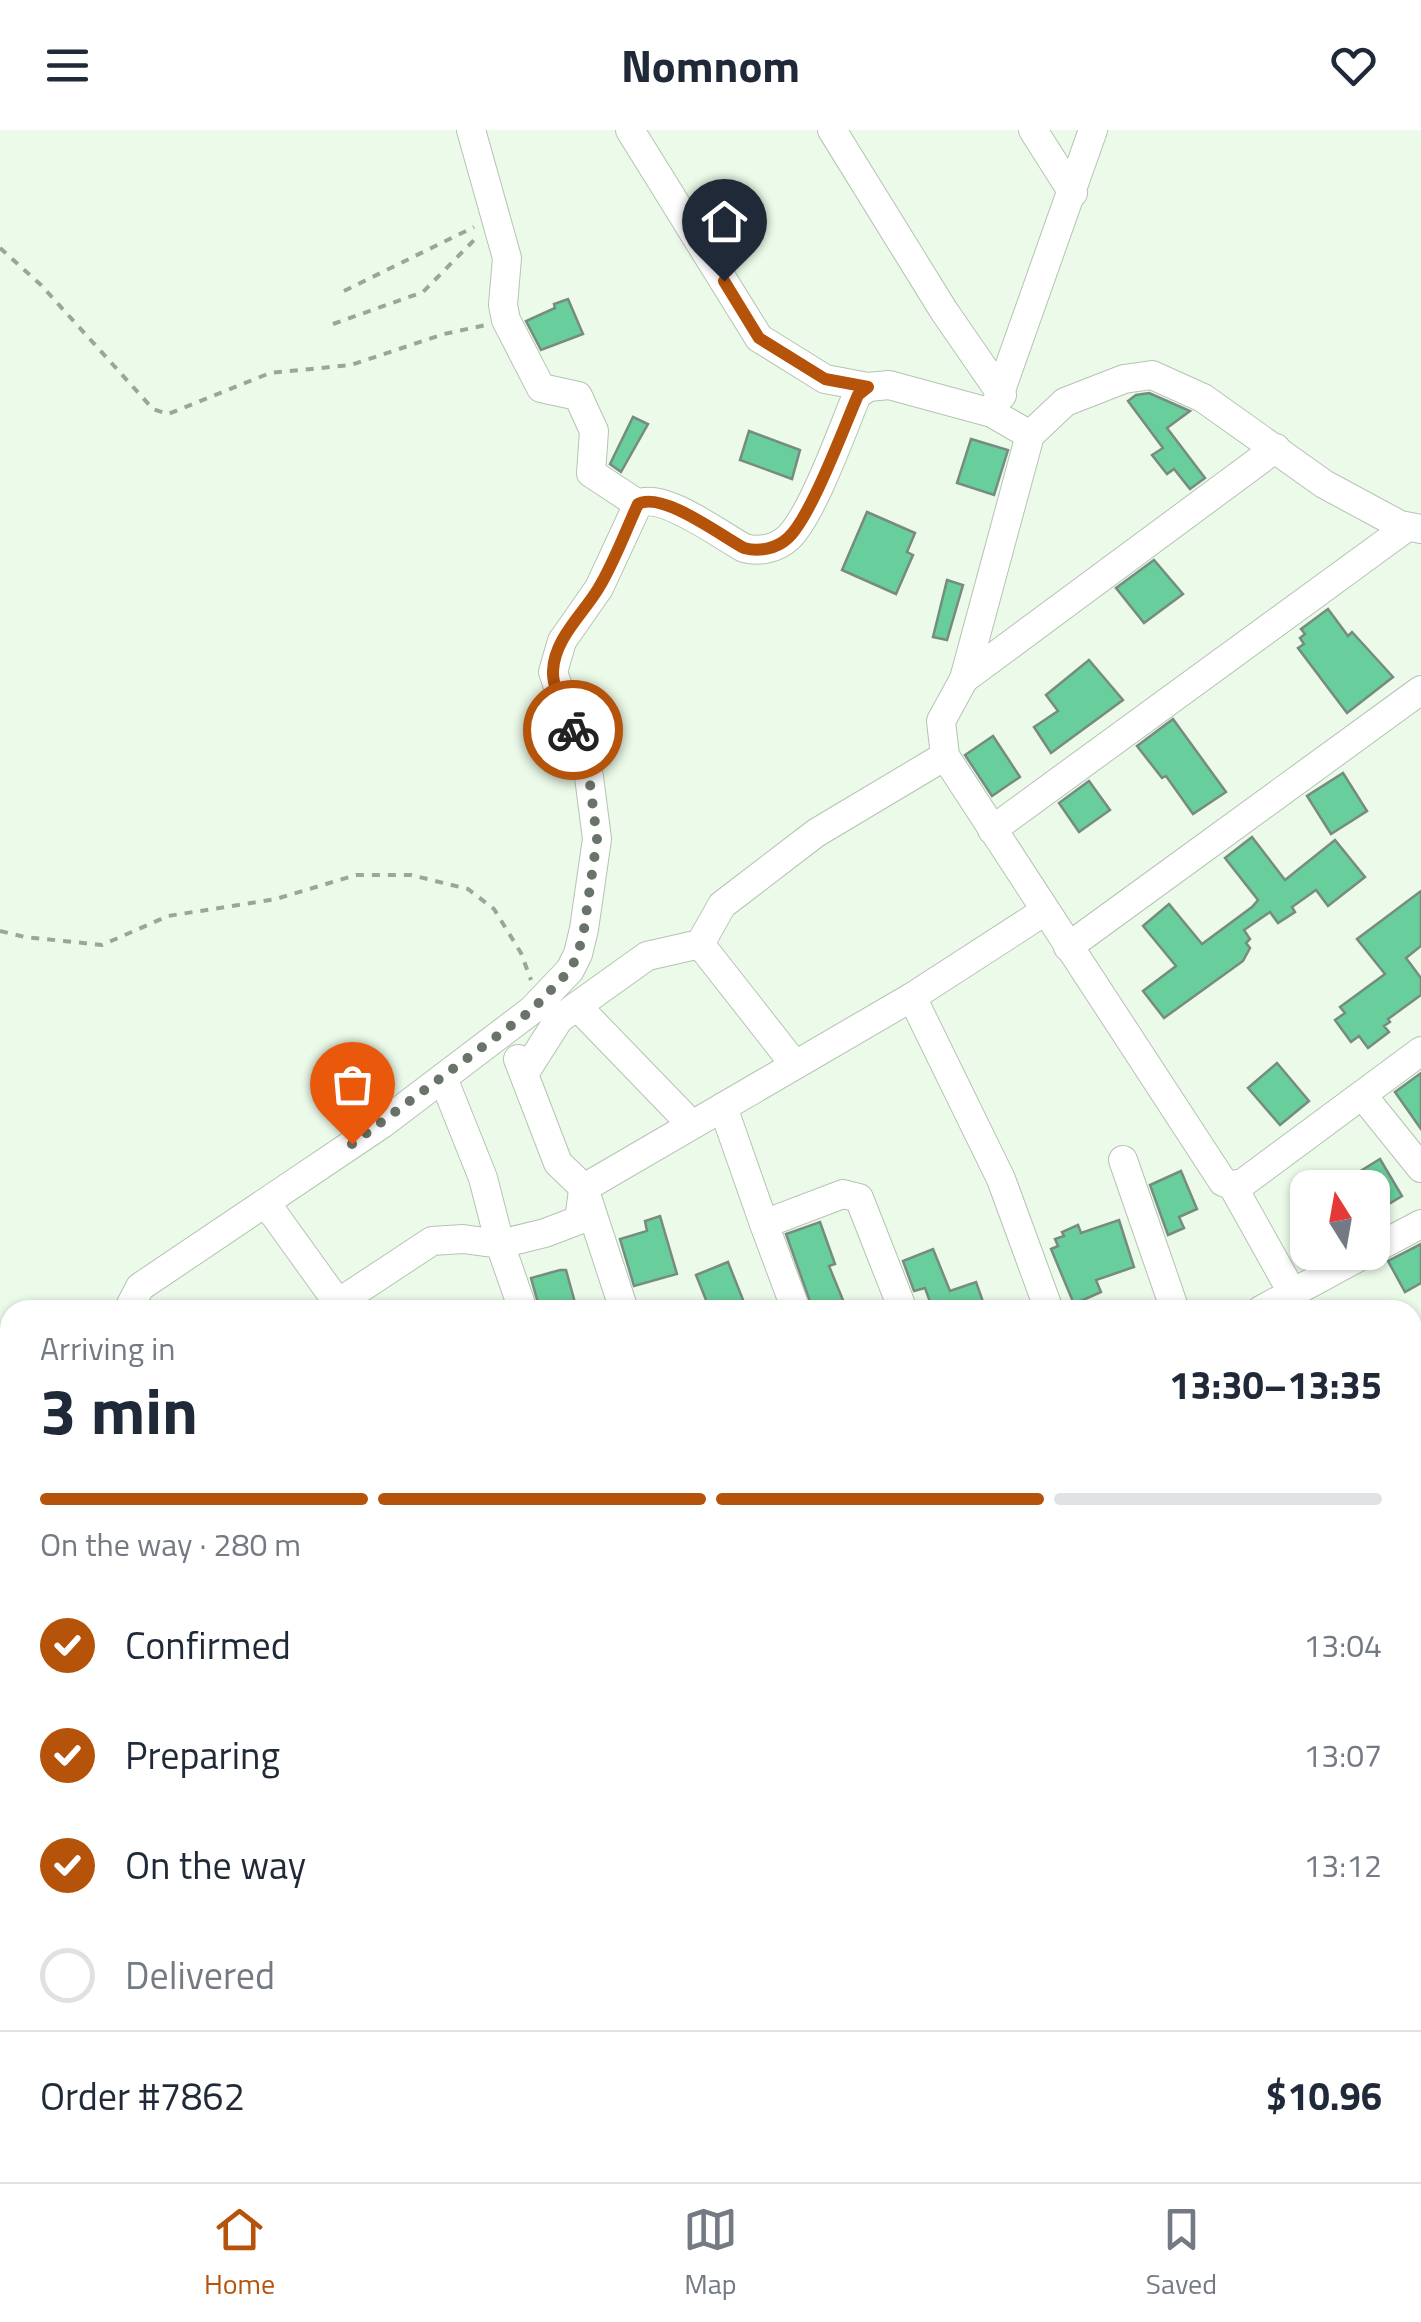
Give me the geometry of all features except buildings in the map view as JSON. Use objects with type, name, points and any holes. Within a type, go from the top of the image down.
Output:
[{"type":"street","points":[[471,130],[507,258],[503,305],[506,320],[541,388],[578,396],[594,430],[591,473],[638,504]]},
{"type":"street","points":[[630,130],[759,338],[825,379],[868,387],[889,385],[997,404]]},
{"type":"street","points":[[832,130],[997,404],[1030,434]]},
{"type":"street","points":[[1033,130],[1073,193]]},
{"type":"street","points":[[997,404],[1092,130]]},
{"type":"street","points":[[1421,553],[1408,528],[1324,484],[1203,398],[1152,375],[1124,378],[1065,402],[1030,434],[964,679],[942,720],[945,756],[1222,1182],[1243,1183],[1421,1052]]},
{"type":"street","points":[[133,1300],[151,1278],[382,1124],[443,1078],[532,1010],[570,970],[578,954],[597,839],[589,776],[553,672],[562,641],[599,588],[638,504],[647,500],[664,502],[744,548],[776,546],[796,529],[858,395],[868,387]]},
{"type":"street","points":[[964,679],[1276,448]]},
{"type":"street","points":[[992,830],[1408,528]]},
{"type":"street","points":[[1068,946],[1421,690]]},
{"type":"street","points":[[524,1074],[559,1019],[648,956],[700,944],[722,905],[816,833],[945,756]]},
{"type":"street","points":[[584,1188],[912,997],[1045,912]]},
{"type":"street","points":[[700,944],[795,1064]]},
{"type":"street","points":[[912,997],[1001,1179],[1045,1300]]},
{"type":"street","points":[[577,1006],[692,1125]]},
{"type":"street","points":[[507,1029],[558,1163],[584,1188],[621,1300]]},
{"type":"street","points":[[443,1078],[483,1178],[520,1300]]},
{"type":"street","points":[[1363,1096],[1421,1168]]},
{"type":"street","points":[[723,1107],[792,1300]]},
{"type":"street","points":[[1122,1160],[1171,1300]]},
{"type":"street","points":[[1232,1185],[1292,1294]]},
{"type":"street","points":[[349,1300],[432,1241],[462,1239],[500,1244],[580,1220],[584,1188]]},
{"type":"street","points":[[764,1224],[843,1194],[859,1198],[899,1300]]},
{"type":"street","points":[[266,1203],[337,1300]]},
{"type":"street","points":[[1390,1240],[1421,1224]]},
{"type":"street","points":[[1280,1300],[1336,1270]]},
{"type":"path","points":[[344,292],[498,216]]},
{"type":"path","points":[[333,324],[423,292],[498,216]]},
{"type":"path","points":[[0,248],[40,285],[154,410],[168,414],[270,374],[351,364],[444,334],[506,320]]},
{"type":"path","points":[[0,931],[102,944],[168,916],[276,899],[356,875],[411,874],[468,889],[494,909],[531,979],[532,1010]]},
{"type":"way so far","points":[[352,1144],[532,1010],[570,970],[584,929],[597,839],[589,776],[573,730]]},
{"type":"route","points":[[573,730],[556,686],[556,658],[562,641],[599,588],[638,504],[647,500],[664,502],[744,548],[763,550],[776,546],[796,529],[858,395],[868,387],[825,379],[759,338],[724,281]]}]
